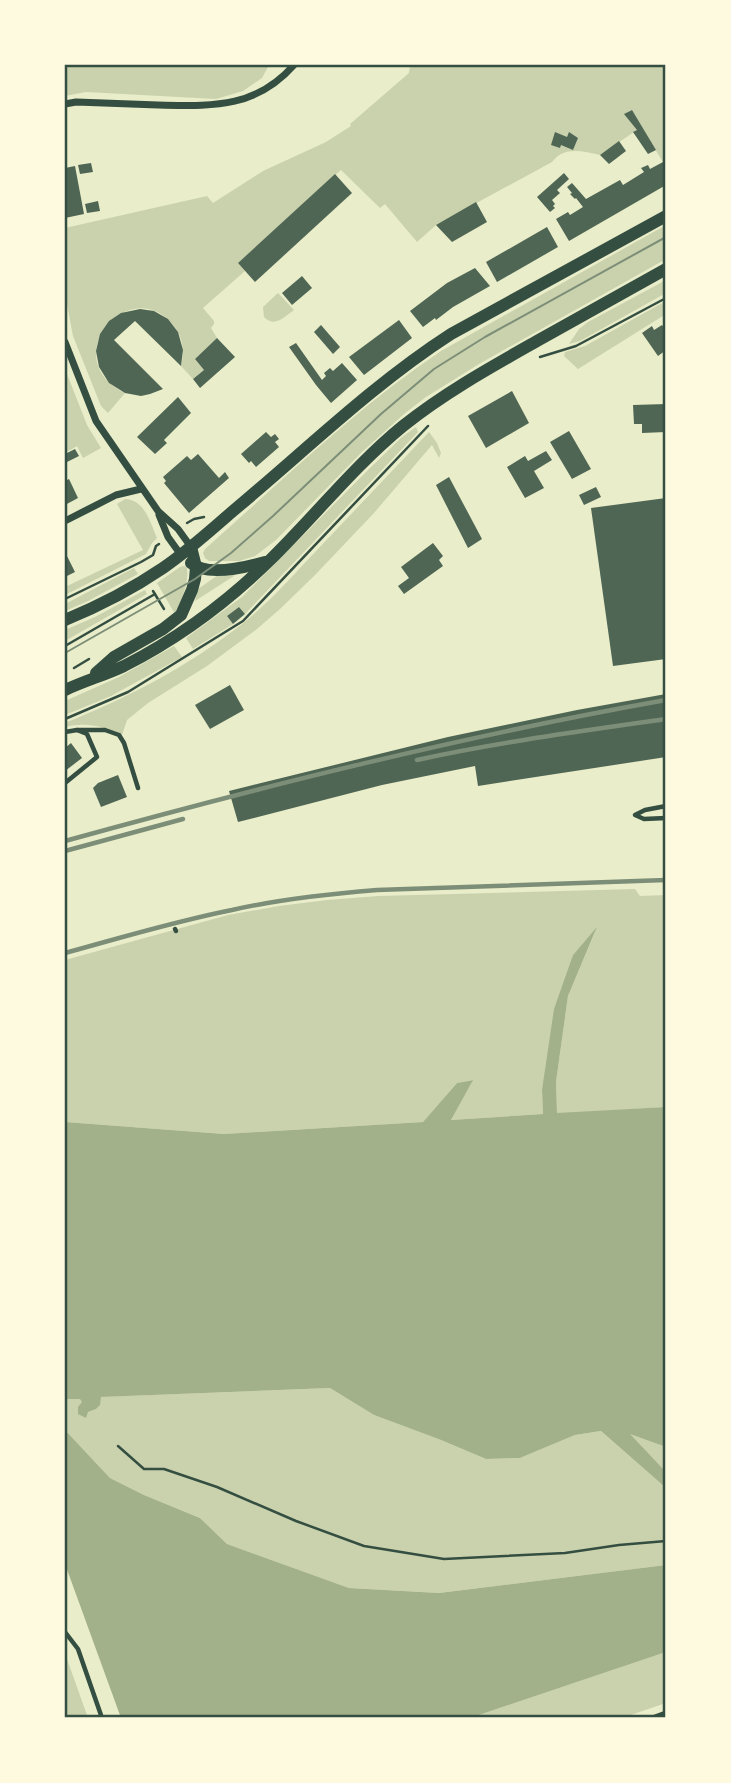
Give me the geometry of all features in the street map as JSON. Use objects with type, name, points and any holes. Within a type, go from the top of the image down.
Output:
[{"type":"main road","points":[[65,620],[126,591],[186,551],[356,405],[428,349],[666,216]]},
{"type":"main road","points":[[65,690],[121,667],[179,634],[228,598],[269,561],[372,454],[424,410],[494,365],[666,269]]},
{"type":"main road","points":[[88,680],[114,657],[163,629],[181,615],[192,590],[196,567],[186,551]]},
{"type":"main road","points":[[196,567],[223,570],[269,561]]},
{"type":"street","points":[[65,104],[219,105],[258,93],[294,65]]},
{"type":"street","points":[[65,342],[96,421],[141,489],[158,511],[178,529],[186,551]]},
{"type":"street","points":[[65,521],[116,495],[141,489]]},
{"type":"street","points":[[158,511],[168,537],[186,551]]},
{"type":"street","points":[[654,1718],[666,1714]]},
{"type":"lane","points":[[65,783],[97,757],[87,734],[77,730]]},
{"type":"lane","points":[[65,732],[105,730],[119,735],[138,788]]},
{"type":"lane","points":[[666,806],[635,815],[644,819],[666,818]]},
{"type":"lane","points":[[65,1632],[78,1649],[102,1718]]},
{"type":"path","points":[[531,359],[576,346],[666,298]]},
{"type":"path","points":[[65,719],[128,692],[243,621],[432,422]]},
{"type":"path","points":[[65,646],[155,594]]},
{"type":"path","points":[[118,1446],[145,1469],[164,1469],[217,1487],[296,1521],[364,1546],[444,1559],[565,1553],[666,1541]]},
{"type":"shaded area","points":[[65,65],[269,65],[262,78],[243,91],[216,99],[86,92],[65,96]]},
{"type":"shaded area","points":[[410,65],[666,65],[666,167],[631,110],[625,114],[637,130],[600,155],[574,151],[562,154],[436,225],[417,242],[385,204],[380,208],[341,170],[238,263],[245,271],[203,308],[214,321],[211,328],[217,338],[195,359],[204,370],[193,379],[181,366],[183,350],[179,334],[173,325],[156,311],[138,308],[121,314],[107,326],[98,342],[97,360],[105,378],[125,393],[108,413],[101,406],[73,336],[65,294],[65,228],[207,196],[213,203],[263,171],[326,142],[351,126],[350,124],[409,73]]},
{"type":"shaded area","points":[[666,225],[666,259],[479,364],[426,397],[362,452],[276,540],[255,556],[239,561],[209,561],[205,558],[205,549],[320,446],[410,373],[441,351]]},
{"type":"shaded area","points":[[666,280],[666,293],[580,341],[569,344],[579,329],[588,322]]},
{"type":"shaded area","points":[[278,293],[294,310],[272,322],[264,317],[263,307]]},
{"type":"shaded area","points":[[666,301],[666,314],[578,369],[564,356],[565,352],[585,346]]},
{"type":"shaded area","points":[[65,369],[87,425],[101,448],[83,458],[77,446],[65,453]]},
{"type":"shaded area","points":[[416,427],[418,432],[245,614],[239,607],[227,616],[233,624],[193,649],[186,638],[242,597],[368,470]]},
{"type":"shaded area","points":[[429,432],[441,453],[439,458],[432,445],[374,513],[315,575],[257,629],[207,666],[148,703],[127,720],[122,735],[94,726],[65,727],[65,723],[134,692],[179,667],[242,624],[282,588]]},
{"type":"shaded area","points":[[125,499],[132,500],[142,508],[157,538],[146,554],[65,595],[65,587],[143,550],[117,504]]},
{"type":"shaded area","points":[[184,566],[187,568],[187,580],[175,614],[157,583]]},
{"type":"shaded area","points":[[134,568],[138,574],[65,611],[65,604]]},
{"type":"shaded area","points":[[221,573],[234,576],[195,601],[198,589]]},
{"type":"shaded area","points":[[145,590],[147,594],[65,641],[65,630]]},
{"type":"shaded area","points":[[174,646],[182,657],[111,696],[65,715],[65,701],[119,677]]},
{"type":"shaded area","points":[[635,889],[640,896],[666,895],[666,1107],[557,1114],[556,1082],[568,996],[596,930],[573,955],[542,1090],[543,1114],[451,1120],[472,1080],[457,1083],[423,1122],[224,1134],[65,1122],[65,960],[228,915],[327,900],[378,896]]},
{"type":"shaded area","points":[[597,927],[568,996],[556,1082],[557,1113],[666,1107],[666,1447],[630,1434],[666,1472],[666,1488],[601,1431],[575,1435],[520,1458],[486,1459],[374,1415],[330,1388],[101,1397],[100,1405],[88,1412],[86,1418],[78,1414],[78,1407],[82,1402],[80,1399],[65,1399],[65,1122],[224,1134],[423,1122],[457,1083],[473,1080],[451,1120],[543,1114],[542,1090],[554,1009],[573,955]]},
{"type":"shaded area","points":[[330,1388],[374,1415],[486,1459],[520,1458],[575,1435],[601,1431],[666,1488],[666,1565],[439,1593],[349,1588],[227,1544],[200,1518],[110,1478],[65,1430],[65,1399],[80,1398],[88,1412],[96,1409],[100,1397]]},
{"type":"shaded area","points":[[65,1430],[110,1478],[200,1518],[227,1544],[349,1588],[439,1593],[666,1565],[666,1652],[470,1718],[121,1718],[65,1564]]},
{"type":"shaded area","points":[[628,1433],[666,1447],[666,1472],[665,1471]]},
{"type":"shaded area","points":[[666,1652],[666,1703],[622,1718],[470,1718]]},
{"type":"shaded area","points":[[67,1659],[88,1718],[65,1718]]},
{"type":"building","points":[[632,110],[656,150],[648,154],[633,132],[637,130],[624,114]]},
{"type":"building","points":[[555,132],[567,137],[569,132],[578,138],[573,150],[561,145],[560,148],[551,145]]},
{"type":"building","points":[[619,141],[626,151],[609,164],[600,155]]},
{"type":"building","points":[[663,162],[666,167],[666,185],[569,241],[556,219],[583,207],[567,187],[572,183],[586,199],[620,180],[623,185],[644,172],[641,168],[648,165],[650,169]]},
{"type":"building","points":[[91,163],[93,172],[80,174],[78,165]]},
{"type":"building","points":[[75,166],[84,214],[65,218],[65,168]]},
{"type":"building","points":[[564,173],[569,179],[557,190],[560,193],[552,200],[555,208],[550,212],[537,197]]},
{"type":"building","points":[[335,174],[352,193],[255,282],[238,263]]},
{"type":"building","points":[[98,201],[100,211],[87,213],[85,204]]},
{"type":"building","points":[[476,202],[487,222],[452,242],[436,225]]},
{"type":"building","points":[[547,227],[558,247],[497,282],[486,262]]},
{"type":"building","points":[[475,268],[490,286],[423,327],[410,311],[447,283]]},
{"type":"building","points":[[302,276],[312,288],[292,305],[282,293]]},
{"type":"building","points":[[140,309],[154,311],[168,319],[178,332],[183,350],[181,366],[135,321],[114,340],[163,389],[141,396],[125,393],[109,383],[99,367],[96,351],[100,334],[109,321],[121,313]]},
{"type":"building","points":[[399,320],[412,338],[364,375],[349,357]]},
{"type":"building","points":[[321,325],[340,347],[333,354],[314,332]]},
{"type":"building","points":[[662,325],[666,328],[666,350],[658,356],[642,333],[652,326],[654,330]]},
{"type":"building","points":[[217,338],[235,357],[200,388],[193,379],[204,370],[195,359]]},
{"type":"building","points":[[296,343],[322,380],[326,376],[324,373],[330,368],[333,371],[342,363],[357,380],[331,403],[289,347]]},
{"type":"building","points":[[512,391],[529,423],[486,448],[468,416]]},
{"type":"building","points":[[178,397],[191,413],[164,440],[167,443],[155,454],[137,437]]},
{"type":"building","points":[[666,404],[666,432],[642,433],[642,424],[634,424],[633,405]]},
{"type":"building","points":[[569,431],[591,469],[572,479],[550,442]]},
{"type":"building","points":[[266,432],[271,437],[275,434],[279,439],[275,442],[279,447],[256,467],[241,454]]},
{"type":"building","points":[[75,449],[79,456],[67,462],[65,454]]},
{"type":"building","points":[[546,451],[552,460],[534,471],[544,488],[525,498],[507,467],[525,456],[528,461]]},
{"type":"building","points":[[198,454],[219,478],[225,472],[229,478],[189,513],[164,483],[166,481],[163,477],[187,456],[191,460]]},
{"type":"building","points":[[449,477],[482,539],[468,548],[436,485]]},
{"type":"building","points":[[69,479],[78,498],[65,505],[65,481]]},
{"type":"building","points":[[596,487],[601,497],[584,505],[579,495]]},
{"type":"building","points":[[666,498],[666,659],[613,666],[591,508]]},
{"type":"building","points":[[433,543],[443,556],[439,560],[443,566],[404,594],[398,586],[409,578],[401,567]]},
{"type":"building","points":[[65,552],[75,572],[65,577]]},
{"type":"building","points":[[239,607],[245,614],[233,624],[227,616]]},
{"type":"building","points":[[230,685],[244,710],[210,729],[195,705]]},
{"type":"building","points":[[666,694],[666,757],[478,786],[475,766],[382,785],[238,822],[229,791],[448,737]]},
{"type":"building","points":[[71,743],[82,758],[65,771],[65,748]]},
{"type":"building","points":[[118,775],[127,797],[101,807],[93,788],[98,783]]},
{"type":"tram line","points":[[65,653],[195,579],[231,553],[381,414],[434,369],[485,337],[666,237]]},
{"type":"railway","points":[[65,841],[364,763],[514,729],[666,700]]},
{"type":"railway","points":[[417,760],[510,742],[666,719]]},
{"type":"railway","points":[[65,851],[183,819]]},
{"type":"railway","points":[[65,953],[190,919],[304,897],[377,890],[666,880]]}]
